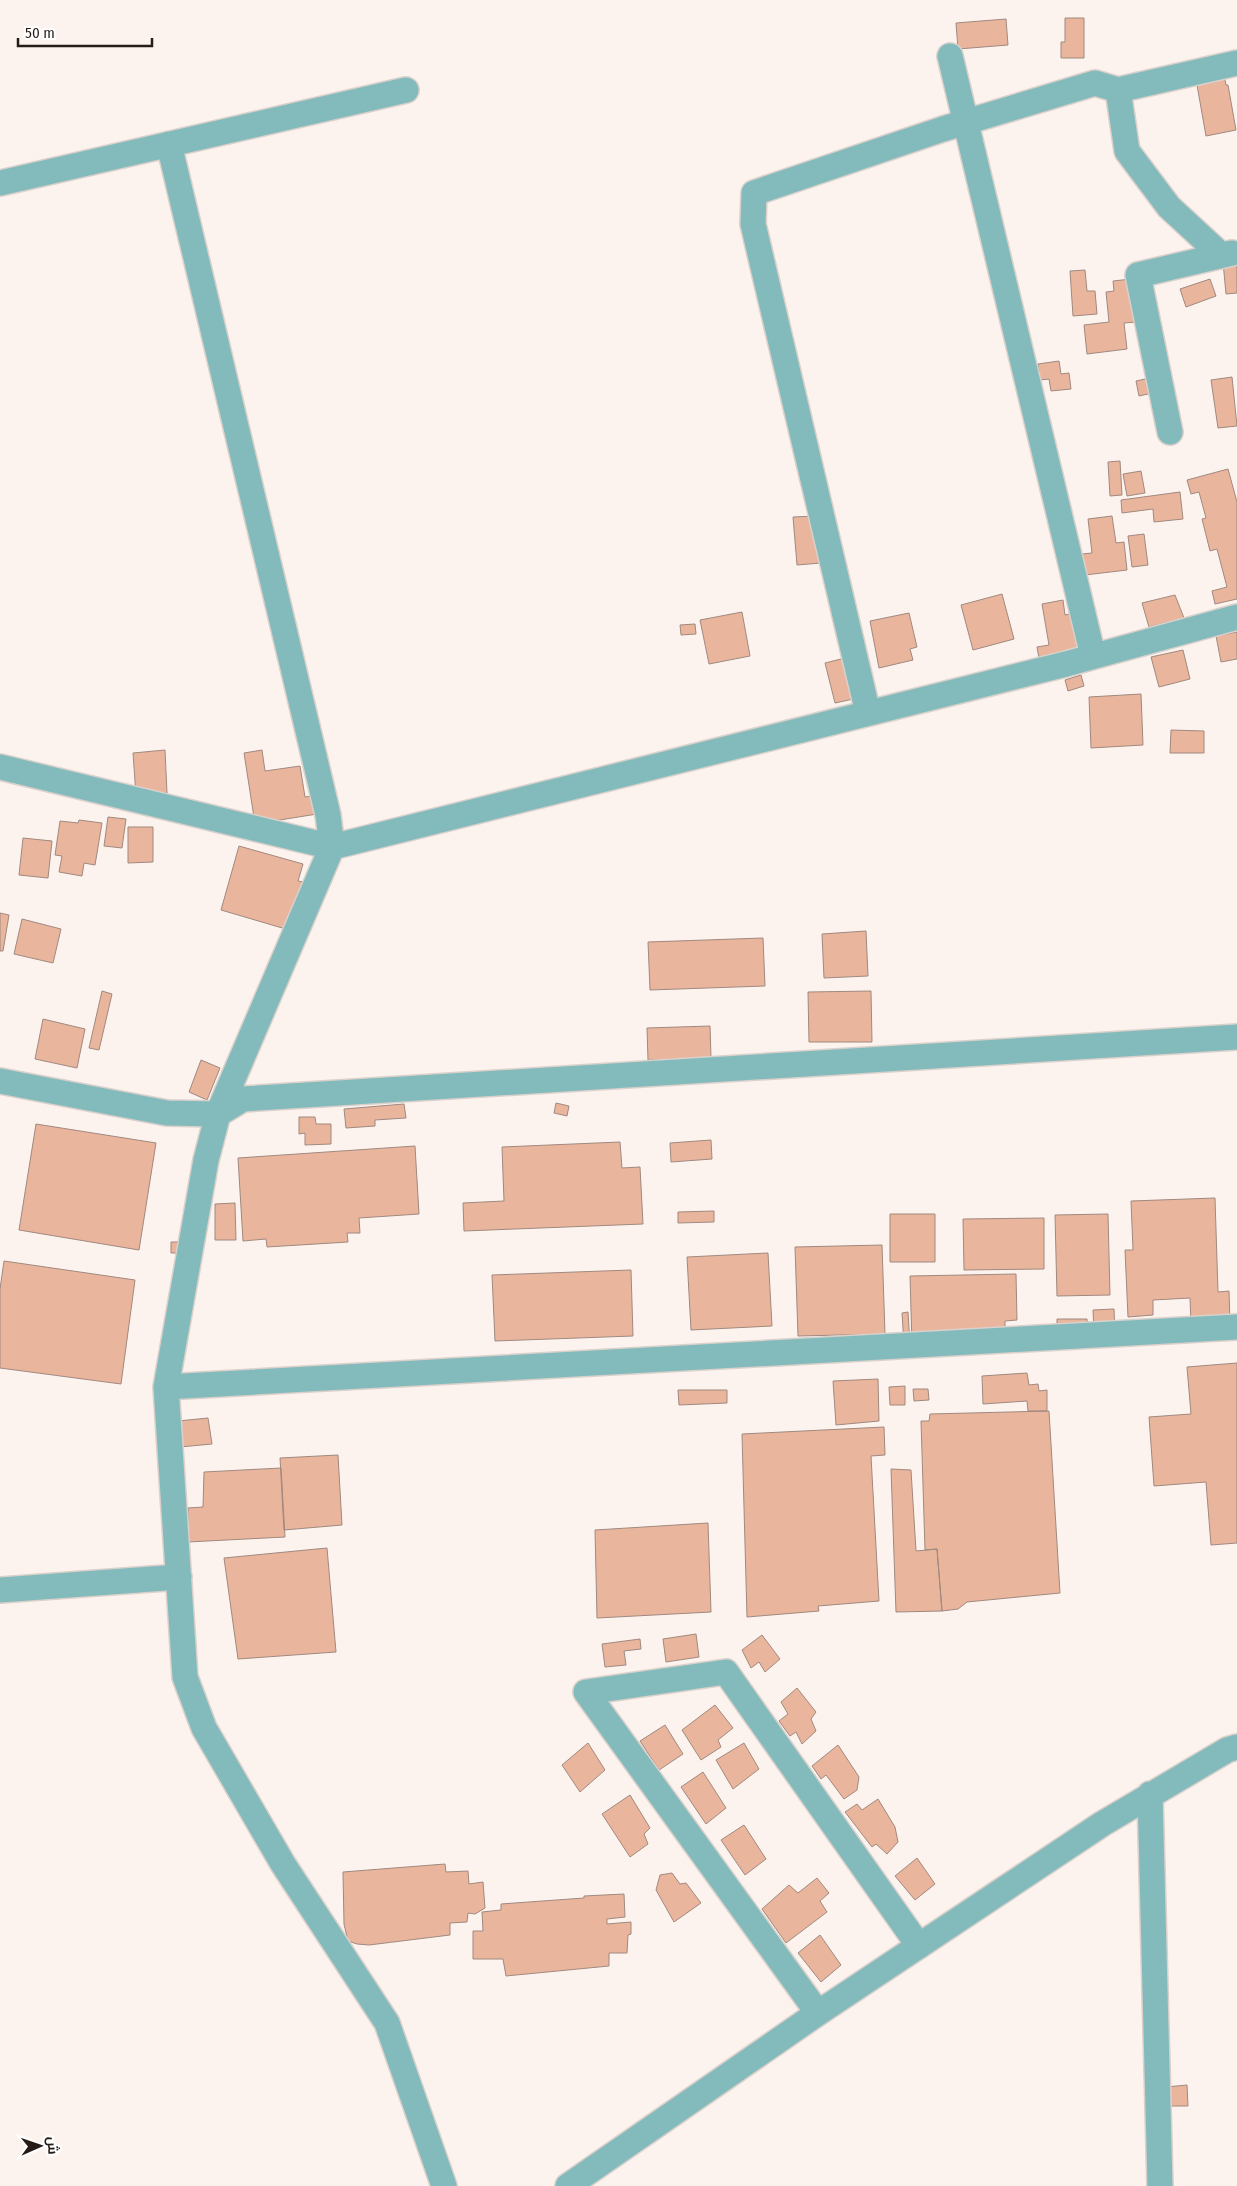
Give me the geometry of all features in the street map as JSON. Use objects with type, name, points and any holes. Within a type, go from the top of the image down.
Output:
[{"type":"street","points":[[950,56],[1093,656]]},
{"type":"street","points":[[868,713],[753,224],[754,193],[966,122],[1095,83],[1118,90],[1237,63]]},
{"type":"street","points":[[0,183],[406,90]]},
{"type":"street","points":[[1118,90],[1127,151],[1169,207],[1229,254]]},
{"type":"street","points":[[169,144],[328,815],[332,847],[218,1114],[206,1160],[166,1387],[185,1677],[204,1728],[283,1864],[387,2023],[444,2186]]},
{"type":"street","points":[[1170,432],[1138,275],[1229,254]]},
{"type":"street","points":[[0,767],[332,847],[1093,656],[1237,617]]},
{"type":"street","points":[[0,1081],[167,1113],[218,1114],[243,1099],[1237,1036]]},
{"type":"street","points":[[166,1387],[1237,1327]]},
{"type":"street","points":[[0,1590],[179,1577]]},
{"type":"street","points":[[818,2012],[586,1692],[726,1672],[919,1946]]},
{"type":"street","points":[[568,2186],[818,2012],[1150,1794],[1227,1750],[1237,1747]]},
{"type":"street","points":[[1150,1794],[1160,2186]]},
{"type":"building","points":[[1065,18],[1084,18],[1084,58],[1061,58],[1061,42],[1065,42]]},
{"type":"building","points":[[1006,19],[1008,45],[958,49],[956,23]]},
{"type":"building","points":[[1224,75],[1226,85],[1228,85],[1236,130],[1206,136],[1197,85],[1212,82],[1211,77]]},
{"type":"building","points":[[1237,261],[1237,293],[1226,294],[1223,262]]},
{"type":"building","points":[[1085,270],[1087,291],[1095,291],[1097,314],[1073,316],[1070,271]]},
{"type":"building","points":[[1131,279],[1137,322],[1124,323],[1127,349],[1087,354],[1084,325],[1109,322],[1106,292],[1114,291],[1113,281]]},
{"type":"building","points":[[1210,279],[1216,296],[1186,307],[1180,289]]},
{"type":"building","points":[[1059,361],[1061,374],[1069,373],[1071,389],[1051,391],[1049,379],[1040,380],[1038,364]]},
{"type":"building","points":[[1154,377],[1157,392],[1139,396],[1136,381]]},
{"type":"building","points":[[1232,377],[1237,426],[1218,428],[1211,380]]},
{"type":"building","points":[[1120,461],[1122,495],[1110,496],[1108,462]]},
{"type":"building","points":[[1228,469],[1237,502],[1237,599],[1215,604],[1212,591],[1227,587],[1217,549],[1210,551],[1202,519],[1206,518],[1199,492],[1191,494],[1187,480]]},
{"type":"building","points":[[1141,471],[1145,493],[1127,496],[1123,474]]},
{"type":"building","points":[[1180,492],[1183,519],[1154,522],[1153,509],[1122,513],[1121,500]]},
{"type":"building","points":[[818,516],[821,563],[797,565],[793,517]]},
{"type":"building","points":[[1112,516],[1116,543],[1124,542],[1127,570],[1085,575],[1082,554],[1092,553],[1088,519]]},
{"type":"building","points":[[1144,534],[1148,565],[1132,567],[1128,536]]},
{"type":"building","points":[[1002,594],[1014,639],[973,650],[961,605]]},
{"type":"building","points":[[1175,595],[1184,618],[1149,627],[1142,603]]},
{"type":"building","points":[[1063,600],[1065,615],[1074,613],[1080,651],[1039,658],[1037,647],[1049,645],[1042,604]]},
{"type":"building","points":[[742,612],[750,656],[709,664],[700,620]]},
{"type":"building","points":[[909,613],[917,647],[910,649],[913,660],[879,668],[870,621]]},
{"type":"building","points":[[695,624],[696,634],[681,635],[680,625]]},
{"type":"building","points":[[1237,632],[1237,659],[1221,662],[1216,636]]},
{"type":"building","points":[[1183,650],[1190,679],[1159,687],[1151,657]]},
{"type":"building","points":[[849,657],[858,698],[835,703],[825,663]]},
{"type":"building","points":[[1081,675],[1084,686],[1068,691],[1065,680]]},
{"type":"building","points":[[1141,694],[1143,745],[1091,748],[1089,697]]},
{"type":"building","points":[[1171,730],[1204,731],[1204,753],[1170,753]]},
{"type":"building","points":[[165,750],[167,793],[136,795],[133,753]]},
{"type":"building","points":[[262,750],[265,771],[300,766],[305,797],[314,796],[317,814],[255,824],[244,753]]},
{"type":"building","points":[[108,817],[126,819],[122,848],[104,846]]},
{"type":"building","points":[[79,820],[102,823],[95,865],[84,863],[82,876],[59,872],[62,856],[55,855],[60,821],[78,823]]},
{"type":"building","points":[[128,827],[153,827],[153,862],[128,863]]},
{"type":"building","points":[[23,838],[52,841],[48,878],[19,875]]},
{"type":"building","points":[[239,846],[303,864],[298,881],[303,882],[289,930],[221,910]]},
{"type":"building","points":[[0,913],[9,915],[3,951],[0,951]]},
{"type":"building","points":[[22,919],[61,929],[53,963],[14,954]]},
{"type":"building","points":[[866,931],[868,976],[824,978],[822,934]]},
{"type":"building","points":[[763,938],[765,986],[650,990],[648,942]]},
{"type":"building","points":[[102,991],[112,994],[99,1050],[89,1048]]},
{"type":"building","points":[[871,991],[872,1042],[809,1042],[808,992]]},
{"type":"building","points":[[43,1019],[85,1029],[77,1068],[35,1059]]},
{"type":"building","points":[[710,1026],[711,1058],[648,1060],[647,1028]]},
{"type":"building","points":[[201,1060],[220,1068],[207,1100],[189,1092]]},
{"type":"building","points":[[556,1103],[569,1106],[567,1116],[554,1113]]},
{"type":"building","points":[[404,1104],[406,1118],[375,1120],[375,1126],[346,1128],[344,1109]]},
{"type":"building","points":[[299,1117],[315,1117],[316,1124],[331,1124],[331,1144],[305,1145],[305,1133],[299,1134]]},
{"type":"building","points":[[36,1124],[156,1143],[139,1250],[19,1230]]},
{"type":"building","points":[[711,1140],[712,1159],[671,1162],[670,1143]]},
{"type":"building","points":[[620,1142],[622,1168],[640,1167],[643,1224],[464,1231],[463,1203],[504,1201],[502,1147]]},
{"type":"building","points":[[415,1146],[419,1214],[359,1218],[360,1233],[347,1233],[348,1242],[267,1247],[266,1239],[243,1241],[238,1158]]},
{"type":"building","points":[[1215,1198],[1218,1292],[1229,1291],[1230,1323],[1191,1324],[1190,1298],[1153,1300],[1153,1315],[1128,1317],[1125,1250],[1133,1250],[1131,1201]]},
{"type":"building","points":[[235,1203],[236,1240],[215,1240],[215,1204]]},
{"type":"building","points":[[714,1211],[714,1222],[678,1223],[678,1212]]},
{"type":"building","points":[[890,1214],[935,1214],[935,1262],[890,1262]]},
{"type":"building","points":[[1108,1214],[1110,1295],[1057,1296],[1055,1215]]},
{"type":"building","points":[[1044,1218],[1044,1269],[964,1270],[963,1219]]},
{"type":"building","points":[[171,1242],[179,1242],[179,1253],[171,1253]]},
{"type":"building","points":[[882,1245],[885,1334],[798,1336],[795,1247]]},
{"type":"building","points":[[768,1253],[772,1326],[691,1330],[687,1257]]},
{"type":"building","points":[[4,1261],[135,1280],[121,1384],[0,1368],[0,1289]]},
{"type":"building","points":[[631,1270],[633,1336],[495,1341],[492,1275]]},
{"type":"building","points":[[1016,1274],[1017,1320],[1005,1321],[1005,1340],[912,1344],[910,1276]]},
{"type":"building","points":[[1114,1309],[1115,1332],[1094,1333],[1093,1310]]},
{"type":"building","points":[[908,1312],[910,1344],[904,1345],[902,1313]]},
{"type":"building","points":[[1057,1319],[1087,1319],[1088,1333],[1057,1333]]},
{"type":"building","points":[[1237,1363],[1237,1543],[1211,1545],[1206,1482],[1154,1486],[1149,1417],[1191,1414],[1187,1367]]},
{"type":"building","points":[[1027,1373],[1029,1385],[1038,1384],[1039,1391],[1047,1390],[1047,1411],[1028,1411],[1027,1401],[983,1404],[982,1376]]},
{"type":"building","points":[[878,1379],[879,1421],[836,1425],[833,1381]]},
{"type":"building","points":[[905,1386],[905,1405],[890,1405],[889,1387]]},
{"type":"building","points":[[913,1389],[928,1389],[929,1400],[914,1401]]},
{"type":"building","points":[[678,1390],[727,1390],[727,1403],[679,1405]]},
{"type":"building","points":[[1049,1411],[1060,1593],[967,1602],[958,1609],[942,1611],[937,1549],[925,1550],[921,1421],[929,1421],[930,1414]]},
{"type":"building","points":[[208,1418],[212,1444],[180,1447],[178,1421]]},
{"type":"building","points":[[884,1427],[885,1455],[871,1456],[879,1601],[818,1606],[819,1611],[747,1617],[742,1434]]},
{"type":"building","points":[[338,1455],[342,1525],[284,1530],[280,1458]]},
{"type":"building","points":[[281,1468],[285,1537],[188,1542],[188,1508],[203,1507],[204,1472]]},
{"type":"building","points":[[891,1469],[911,1470],[916,1551],[937,1549],[942,1611],[896,1612]]},
{"type":"building","points":[[708,1523],[711,1612],[597,1618],[595,1530]]},
{"type":"building","points":[[327,1548],[336,1652],[238,1659],[224,1558]]},
{"type":"building","points":[[696,1634],[699,1657],[666,1662],[663,1639]]},
{"type":"building","points":[[762,1635],[780,1659],[765,1672],[759,1662],[751,1668],[742,1650]]},
{"type":"building","points":[[640,1639],[641,1649],[624,1651],[626,1665],[605,1667],[602,1644]]},
{"type":"building","points":[[797,1688],[816,1712],[811,1719],[816,1731],[802,1744],[796,1732],[790,1736],[779,1721],[788,1714],[781,1702]]},
{"type":"building","points":[[715,1705],[733,1728],[718,1740],[721,1747],[701,1760],[682,1730]]},
{"type":"building","points":[[665,1725],[683,1754],[659,1770],[640,1741]]},
{"type":"building","points":[[588,1743],[605,1770],[580,1792],[562,1765]]},
{"type":"building","points":[[744,1743],[759,1769],[733,1789],[716,1760]]},
{"type":"building","points":[[838,1745],[859,1777],[857,1790],[844,1799],[826,1775],[821,1779],[812,1766]]},
{"type":"building","points":[[703,1772],[726,1808],[706,1824],[681,1787]]},
{"type":"building","points":[[630,1795],[650,1828],[644,1834],[648,1844],[630,1857],[602,1814]]},
{"type":"building","points":[[878,1799],[895,1827],[898,1842],[887,1854],[876,1844],[872,1847],[845,1812],[857,1804],[862,1810]]},
{"type":"building","points":[[744,1825],[766,1859],[745,1875],[721,1840]]},
{"type":"building","points":[[917,1858],[935,1884],[915,1900],[895,1876]]},
{"type":"building","points":[[445,1864],[446,1872],[468,1871],[469,1884],[483,1882],[485,1908],[475,1914],[468,1913],[467,1922],[450,1923],[450,1935],[369,1945],[348,1941],[344,1924],[343,1872]]},
{"type":"building","points":[[672,1873],[680,1884],[686,1883],[701,1903],[674,1922],[656,1890],[660,1875]]},
{"type":"building","points":[[817,1878],[829,1893],[820,1901],[827,1912],[786,1943],[762,1909],[789,1885],[798,1893]]},
{"type":"building","points":[[624,1894],[625,1917],[607,1919],[607,1924],[631,1922],[631,1934],[628,1935],[627,1953],[609,1953],[609,1966],[506,1976],[503,1959],[473,1959],[473,1931],[483,1931],[482,1912],[501,1910],[501,1904]]},
{"type":"building","points":[[820,1935],[841,1965],[821,1982],[798,1953]]},
{"type":"building","points":[[1187,2085],[1188,2106],[1168,2106],[1166,2087]]}]
